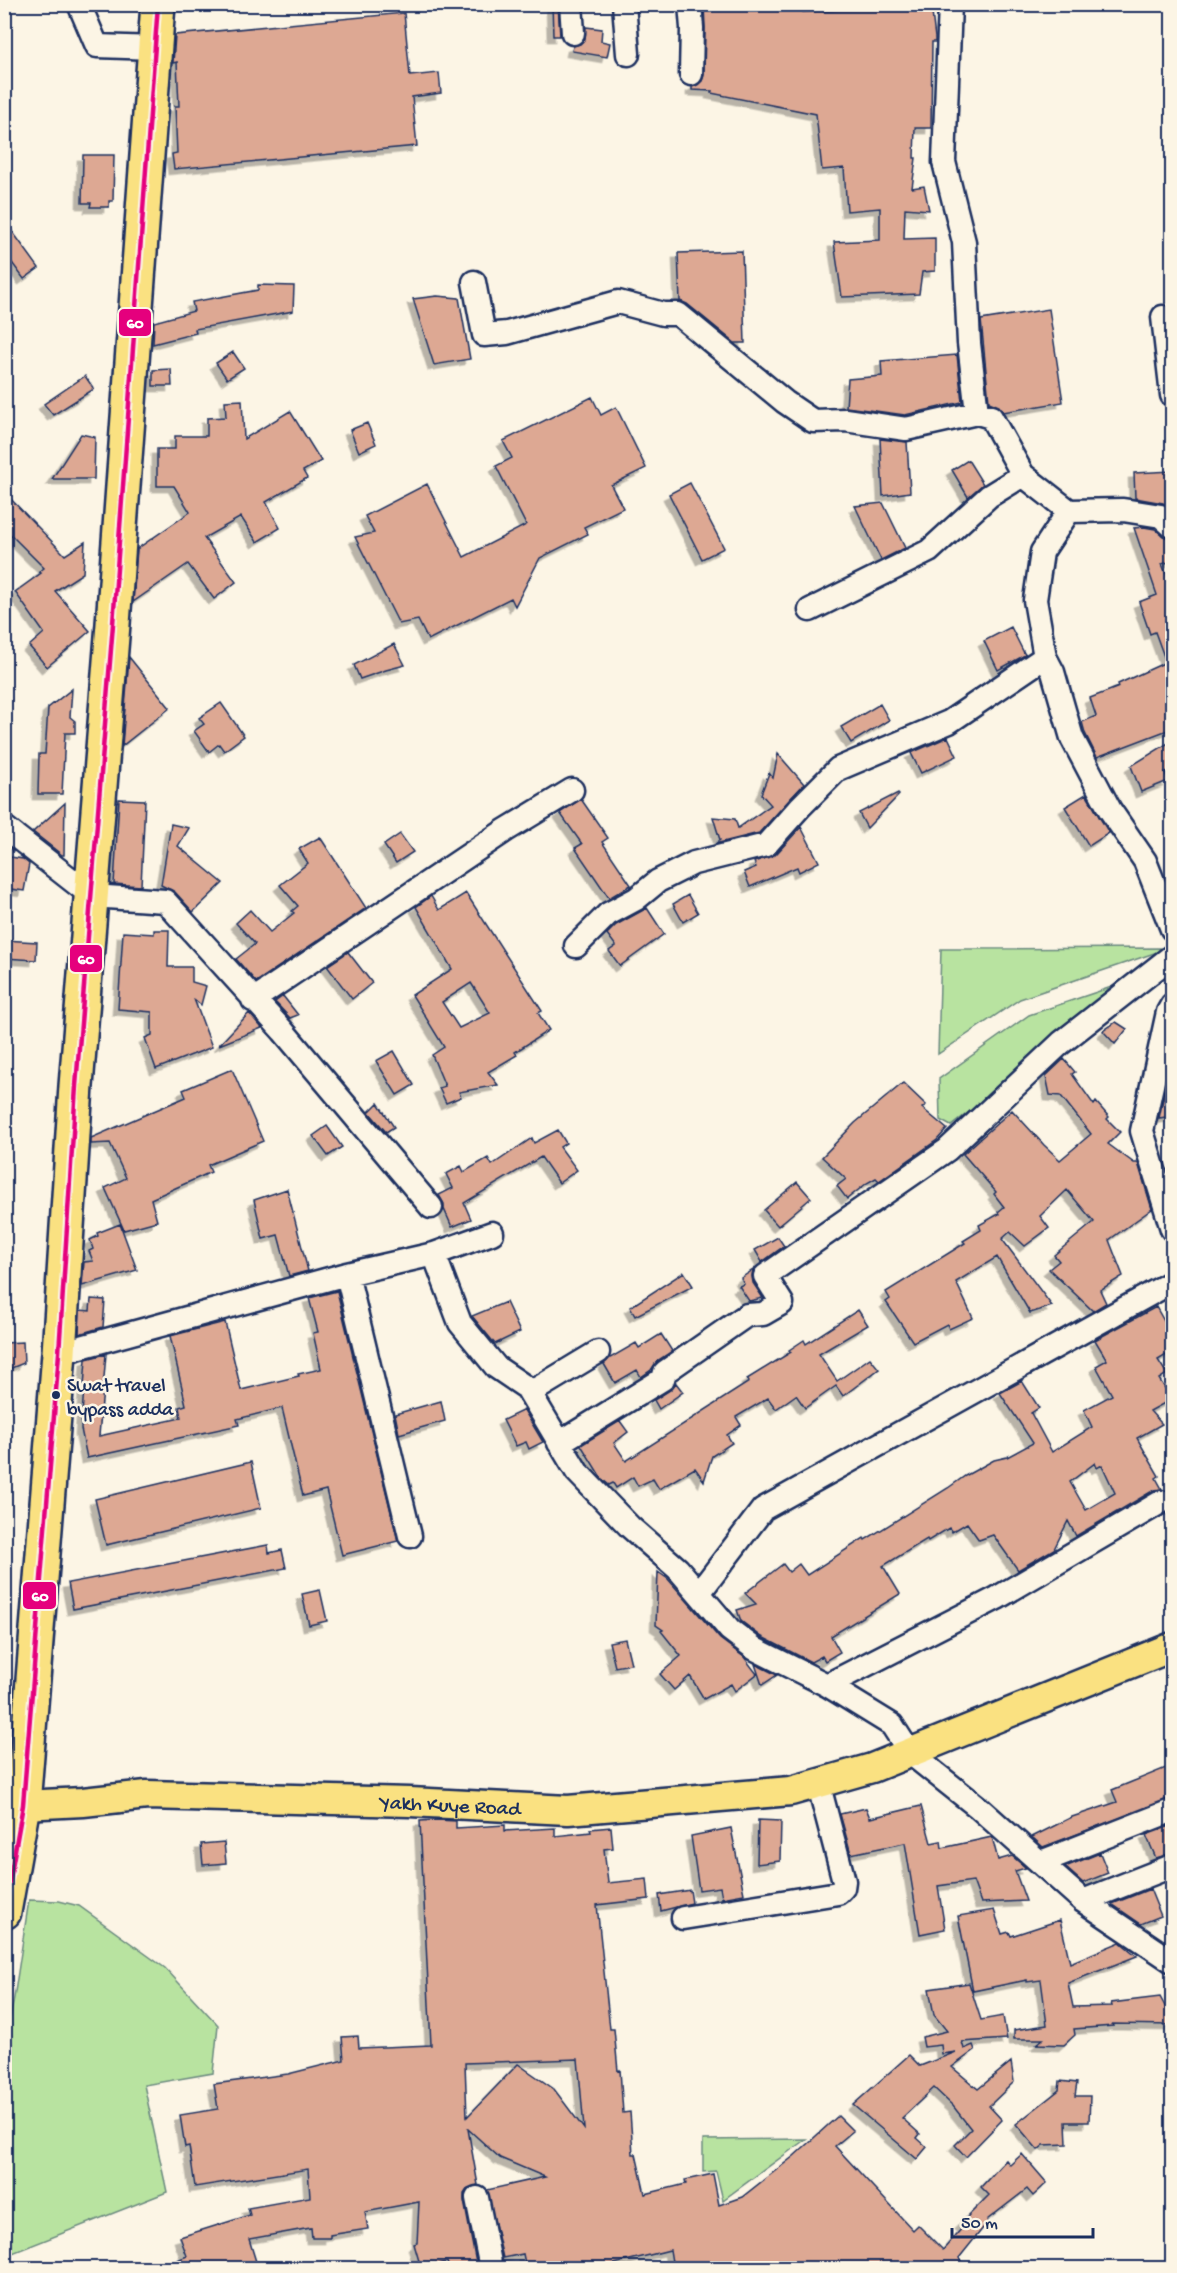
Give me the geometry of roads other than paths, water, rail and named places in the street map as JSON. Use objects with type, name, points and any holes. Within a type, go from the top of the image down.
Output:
[{"type":"highway","points":[[4,1912],[59,1353],[76,1086],[158,4]]},
{"type":"main road","name":"Yakh Kuye Road","points":[[14,1807],[147,1795],[410,1802],[568,1810],[791,1791],[872,1768],[1173,1647]]},
{"type":"street","points":[[79,4],[97,46],[155,48]]},
{"type":"street","points":[[571,4],[573,33]]},
{"type":"street","points":[[624,4],[628,54]]},
{"type":"street","points":[[690,4],[691,74]]},
{"type":"street","points":[[950,4],[944,162],[964,242],[969,344],[977,413]]},
{"type":"street","points":[[474,282],[484,335],[507,333],[618,302],[663,314],[678,314],[785,402],[813,421],[845,420],[906,429],[977,413],[991,417],[1023,475],[1069,511],[1123,510],[1161,516],[1173,526]]},
{"type":"street","points":[[1163,317],[1173,395]]},
{"type":"street","points":[[810,610],[929,551],[989,496],[1023,475]]},
{"type":"street","points":[[1069,511],[1041,552],[1035,600],[1045,657],[1053,672],[1072,738],[1110,810],[1145,861],[1173,929]]},
{"type":"street","points":[[576,946],[608,914],[636,899],[658,881],[694,863],[766,845],[838,769],[949,722],[1045,657]]},
{"type":"street","points":[[253,1000],[506,830],[572,790]]},
{"type":"street","points":[[4,827],[92,896],[165,902],[283,1031],[431,1207]]},
{"type":"street","points":[[560,1443],[663,1379],[665,1372],[747,1315],[763,1314],[782,1303],[765,1276],[947,1150],[1061,1043],[1173,956]]},
{"type":"street","points":[[1173,1005],[1168,1012],[1163,1075],[1142,1131],[1168,1200],[1173,1229]]},
{"type":"street","points":[[59,1353],[347,1274],[434,1254],[492,1233]]},
{"type":"street","points":[[434,1254],[460,1323],[496,1366],[527,1388],[577,1472],[630,1527],[678,1569],[730,1630],[755,1649],[827,1685],[892,1725],[910,1753],[979,1808],[1083,1900],[1173,1961]]},
{"type":"street","points":[[347,1274],[410,1536]]},
{"type":"street","points":[[699,1593],[763,1509],[1173,1282]]},
{"type":"street","points":[[530,1393],[598,1352]]},
{"type":"street","points":[[827,1685],[997,1598],[1161,1502]]},
{"type":"street","points":[[683,1918],[838,1893],[843,1888],[844,1881],[818,1782]]},
{"type":"street","points":[[1041,1862],[1171,1811]]},
{"type":"street","points":[[1083,1900],[1173,1866]]},
{"type":"street","points":[[477,2198],[491,2268]]},
{"type":"place","name":"Swat travel bypass adda","points":[[56,1395]]}]
